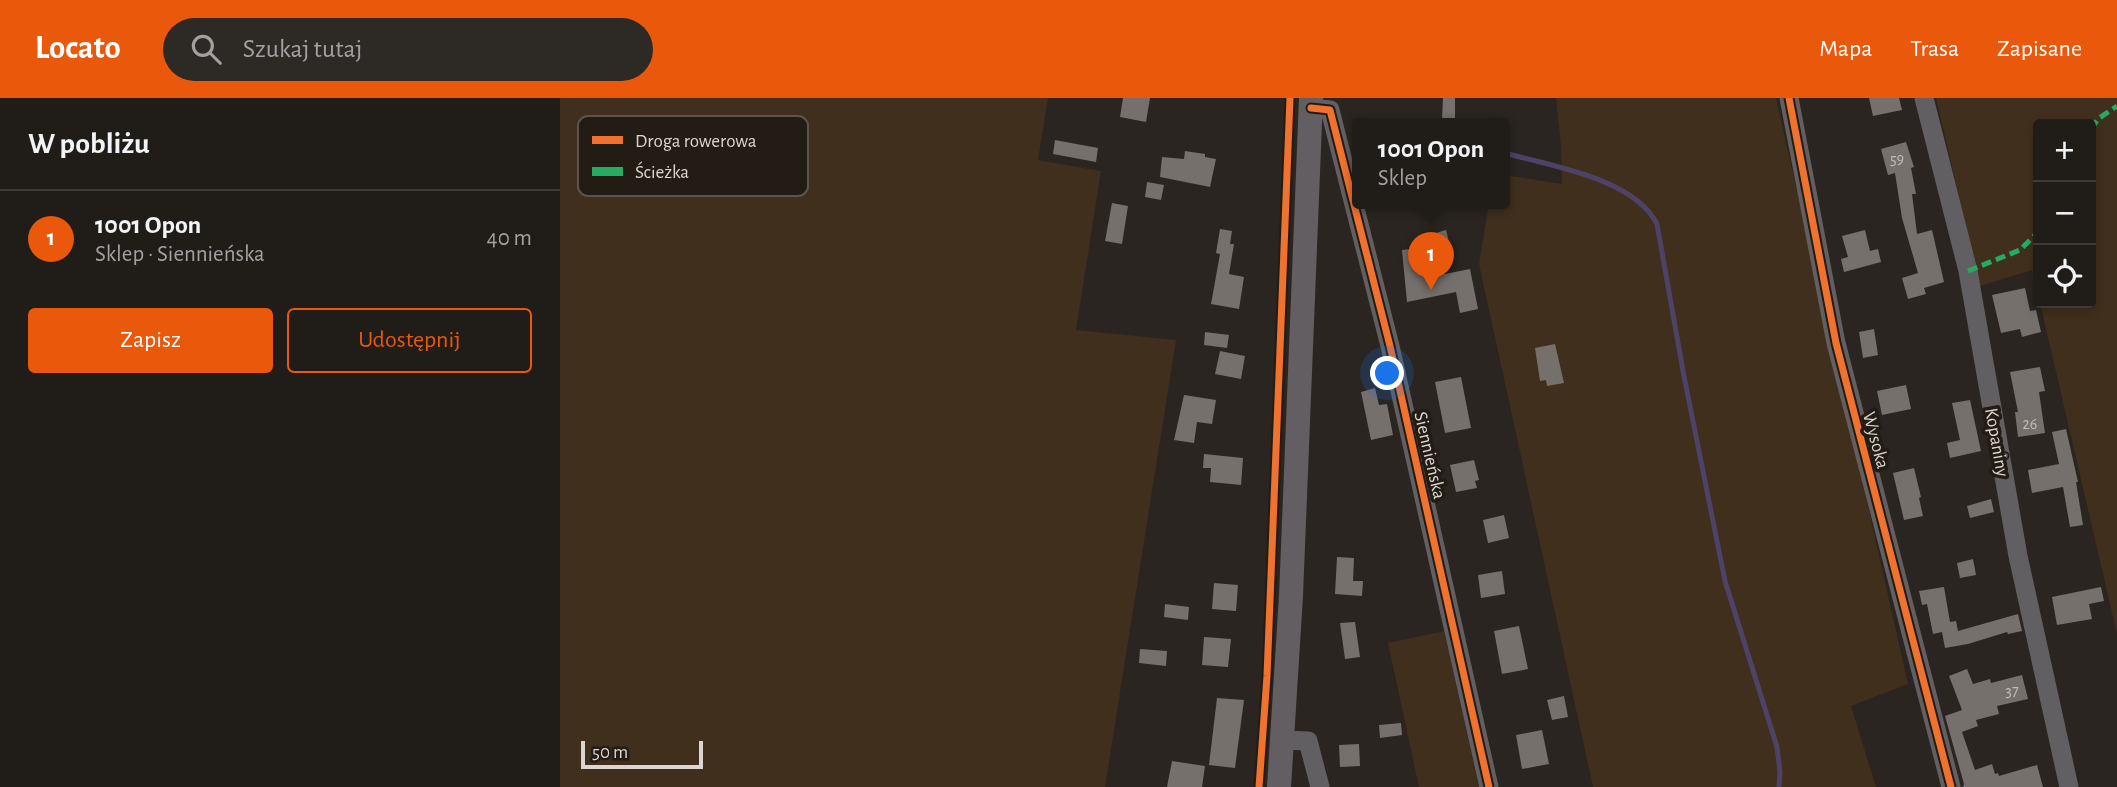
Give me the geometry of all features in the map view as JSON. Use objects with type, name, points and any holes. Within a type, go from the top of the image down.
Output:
[{"type":"main road","name":"Siennieńska","points":[[1279,787],[1311,103]]},
{"type":"street","name":"Wysoka","points":[[1788,98],[1836,344],[1951,787]]},
{"type":"street","name":"Kopaniny","points":[[1924,98],[1968,271],[2018,556],[2069,787]]},
{"type":"street","name":"Siennieńska","points":[[1311,103],[1330,110],[1352,197]]},
{"type":"street","name":"Siennieńska","points":[[1355,209],[1390,346],[1489,787]]},
{"type":"street","points":[[1283,740],[1308,741],[1320,787]]},
{"type":"shaded area","points":[[560,98],[1048,98],[1038,160],[1101,171],[1076,330],[1176,340],[1105,787],[560,787]]},
{"type":"shaded area","points":[[1556,98],[1776,98],[1908,684],[1851,706],[1876,787],[1593,787],[1479,264],[1488,209],[1510,209],[1510,176],[1562,184]]},
{"type":"shaded area","points":[[1936,98],[2117,98],[2117,634],[2041,308],[2096,308],[2096,119],[2033,119],[2033,274],[2032,270],[1980,286]]},
{"type":"shaded area","points":[[1444,631],[1479,787],[1419,787],[1388,643]]},
{"type":"building","points":[[1123,98],[1150,98],[1146,122],[1120,117]]},
{"type":"building","points":[[1443,98],[1455,98],[1455,118],[1442,118]]},
{"type":"building","points":[[1869,98],[1899,98],[1902,110],[1873,116]]},
{"type":"building","points":[[1055,140],[1098,148],[1096,162],[1053,154]]},
{"type":"building","points":[[1906,142],[1914,167],[1911,168],[1916,194],[1912,194],[1917,234],[1932,230],[1944,282],[1924,288],[1926,294],[1908,299],[1902,278],[1918,273],[1902,218],[1895,173],[1888,175],[1881,149]]},
{"type":"building","points":[[1185,151],[1216,159],[1210,187],[1160,177],[1162,157],[1184,159]]},
{"type":"building","points":[[1147,182],[1164,185],[1161,200],[1145,197]]},
{"type":"building","points":[[1112,203],[1128,206],[1122,244],[1105,241]]},
{"type":"building","points":[[1220,229],[1232,231],[1230,244],[1234,244],[1229,274],[1244,277],[1239,309],[1211,304],[1220,254],[1216,253]]},
{"type":"building","points":[[1446,230],[1450,246],[1430,252],[1426,236]]},
{"type":"building","points":[[1865,230],[1870,251],[1878,249],[1881,262],[1844,272],[1841,259],[1848,257],[1842,236]]},
{"type":"building","points":[[1427,247],[1430,277],[1470,269],[1478,309],[1460,313],[1456,292],[1407,302],[1402,250]]},
{"type":"building","points":[[2025,288],[2030,311],[2036,310],[2041,332],[2022,337],[2020,329],[2001,333],[1992,295]]},
{"type":"building","points":[[1874,329],[1878,355],[1863,358],[1859,332]]},
{"type":"building","points":[[1205,332],[1229,335],[1227,348],[1204,345]]},
{"type":"building","points":[[1555,344],[1564,383],[1547,386],[1546,380],[1540,381],[1535,348]]},
{"type":"building","points":[[1220,351],[1245,356],[1241,379],[1215,374]]},
{"type":"building","points":[[2040,367],[2045,391],[2039,392],[2045,433],[2018,437],[2015,412],[2018,412],[2010,372]]},
{"type":"building","points":[[1461,377],[1471,428],[1445,433],[1435,382]]},
{"type":"building","points":[[1906,385],[1911,409],[1882,415],[1877,391]]},
{"type":"building","points":[[1375,388],[1379,405],[1387,404],[1393,435],[1371,440],[1361,392]]},
{"type":"building","points":[[1184,395],[1216,400],[1212,424],[1197,422],[1194,443],[1174,440]]},
{"type":"building","points":[[1970,400],[1981,451],[1950,458],[1947,443],[1960,440],[1952,403]]},
{"type":"building","points":[[2066,429],[2078,482],[2083,525],[2070,527],[2063,487],[2032,493],[2028,470],[2059,464],[2052,432]]},
{"type":"building","points":[[1204,454],[1243,458],[1241,485],[1210,482],[1211,468],[1203,468]]},
{"type":"building","points":[[1474,460],[1479,480],[1475,481],[1477,488],[1456,492],[1450,465]]},
{"type":"building","points":[[1914,468],[1923,516],[1904,520],[1893,473]]},
{"type":"building","points":[[1991,499],[1994,512],[1970,518],[1967,506]]},
{"type":"building","points":[[1504,515],[1509,538],[1488,543],[1483,520]]},
{"type":"building","points":[[1337,557],[1354,558],[1353,581],[1363,581],[1362,596],[1335,594]]},
{"type":"building","points":[[1973,559],[1976,575],[1960,578],[1957,563]]},
{"type":"building","points":[[1502,571],[1505,594],[1481,598],[1478,575]]},
{"type":"building","points":[[1214,583],[1238,585],[1236,611],[1212,609]]},
{"type":"building","points":[[1944,587],[1950,622],[1956,621],[1958,631],[2018,614],[2022,631],[2007,632],[1945,648],[1942,632],[1933,634],[1927,604],[1922,605],[1919,591]]},
{"type":"building","points":[[2101,587],[2104,601],[2089,604],[2092,619],[2057,625],[2052,597]]},
{"type":"building","points":[[1165,604],[1189,607],[1188,620],[1164,617]]},
{"type":"building","points":[[1355,622],[1360,657],[1345,659],[1340,623]]},
{"type":"building","points":[[1519,626],[1528,669],[1502,674],[1494,631]]},
{"type":"building","points":[[1204,637],[1231,639],[1228,667],[1202,665]]},
{"type":"building","points":[[1140,649],[1167,651],[1166,666],[1139,663]]},
{"type":"building","points":[[1967,669],[1973,684],[1990,679],[1991,683],[2022,675],[2028,699],[1997,706],[1999,714],[1976,720],[1978,726],[1962,732],[1975,770],[1992,764],[1995,774],[1998,773],[1999,776],[2037,765],[2043,787],[1963,787],[1945,716],[1962,710],[1949,676]]},
{"type":"building","points":[[1564,696],[1568,717],[1552,720],[1547,700]]},
{"type":"building","points":[[1217,698],[1244,700],[1235,768],[1209,765]]},
{"type":"building","points":[[1401,723],[1402,735],[1380,738],[1379,725]]},
{"type":"building","points":[[1542,730],[1549,764],[1522,769],[1516,735]]},
{"type":"building","points":[[1359,744],[1360,766],[1340,767],[1339,745]]},
{"type":"building","points":[[1172,761],[1205,766],[1202,787],[1167,787]]},
{"type":"waterway","points":[[1510,154],[1567,169],[1611,185],[1646,208],[1657,224],[1725,581],[1777,747],[1779,787]]},
{"type":"marked path","points":[[2096,122],[2117,106]]},
{"type":"marked path","points":[[1968,271],[2020,250],[2033,237]]},
{"type":"cycle path","points":[[1259,787],[1267,676],[1290,98]]},
{"type":"cycle path","points":[[1789,98],[1836,343],[1951,787]]},
{"type":"cycle path","points":[[1311,108],[1330,110],[1352,197]]},
{"type":"cycle path","points":[[1355,209],[1390,346],[1489,787]]},
{"type":"place","name":"1001 Opon","points":[[1431,290]]}]
